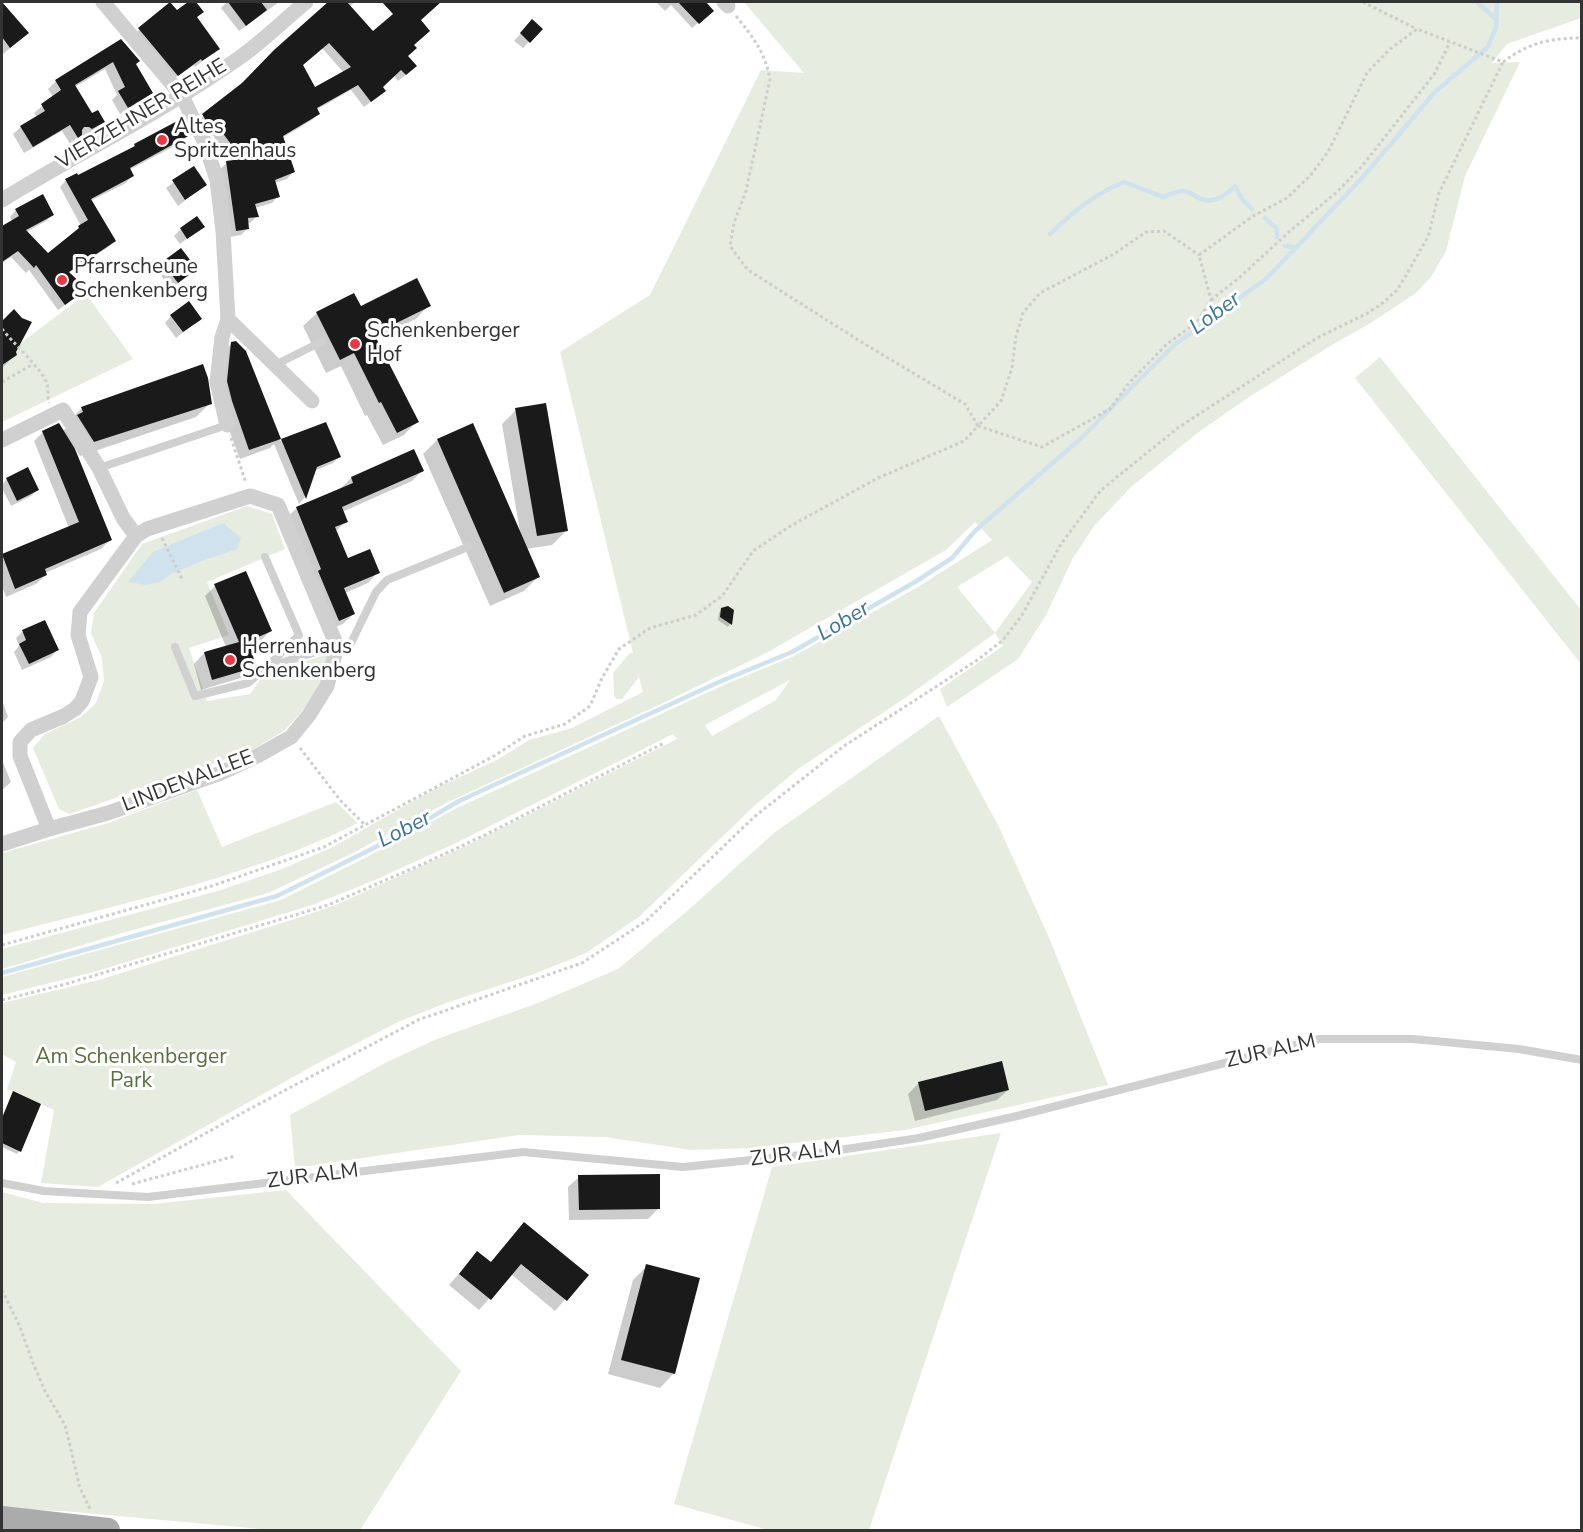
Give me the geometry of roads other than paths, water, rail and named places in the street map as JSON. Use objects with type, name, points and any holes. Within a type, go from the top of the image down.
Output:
[{"type":"main road","points":[[2,1518],[108,1530]]},
{"type":"street","points":[[103,2],[182,96],[204,141],[217,180],[223,231],[228,319],[222,337],[217,382],[227,425]]},
{"type":"street","name":"VIERZEHNER REIHE","points":[[2,200],[91,138],[182,96],[241,57],[306,2]]},
{"type":"street","points":[[228,319],[312,401]]},
{"type":"street","points":[[2,440],[63,410],[99,468],[123,518],[136,536]]},
{"type":"street","points":[[49,829],[20,756],[20,742],[32,730],[64,716],[82,701],[91,677],[78,635],[80,612],[136,536],[147,529],[250,496],[278,505],[336,651]]},
{"type":"street","name":"LINDENALLEE","points":[[2,844],[108,813],[220,773],[291,737],[309,715],[327,686],[336,651]]},
{"type":"lane","points":[[275,365],[321,342]]},
{"type":"lane","points":[[99,468],[227,425]]},
{"type":"lane","points":[[267,667],[336,651],[351,643],[376,592],[387,580],[468,547]]},
{"type":"lane","points":[[175,647],[195,696],[228,690],[248,683],[299,635],[265,557]]},
{"type":"lane","name":"ZUR ALM","points":[[2,1183],[44,1191],[148,1197],[522,1152],[683,1167],[820,1153],[920,1138],[1017,1116],[1319,1039],[1413,1039],[1519,1049],[1581,1060]]},
{"type":"water","points":[[223,523],[241,538],[237,549],[171,574],[160,582],[146,585],[128,582],[153,552]]},
{"type":"waterway","points":[[1477,2],[1497,20]]},
{"type":"waterway","name":"Lober","points":[[2,973],[277,896],[406,832],[459,801],[719,682],[792,652],[915,582],[952,558],[975,531],[1079,440],[1174,345],[1267,278],[1361,179],[1435,92],[1488,47],[1496,27],[1497,2]]},
{"type":"waterway","points":[[1050,234],[1084,204],[1124,182],[1163,197],[1182,191],[1209,201],[1222,197],[1235,186],[1242,199],[1252,209]]},
{"type":"waterway","points":[[1265,218],[1277,229],[1277,237]]},
{"type":"waterway","points":[[1285,246],[1296,248]]},
{"type":"place","name":"Altes Spritzenhaus","points":[[162,140]]},
{"type":"place","name":"Pfarrscheune Schenkenberg","points":[[62,280]]},
{"type":"place","name":"Schenkenberger Hof","points":[[355,344]]},
{"type":"place","name":"Herrenhaus Schenkenberg","points":[[230,660]]},
{"type":"park label","name":"Am Schenkenberger Park","points":[[131,1070]]}]
